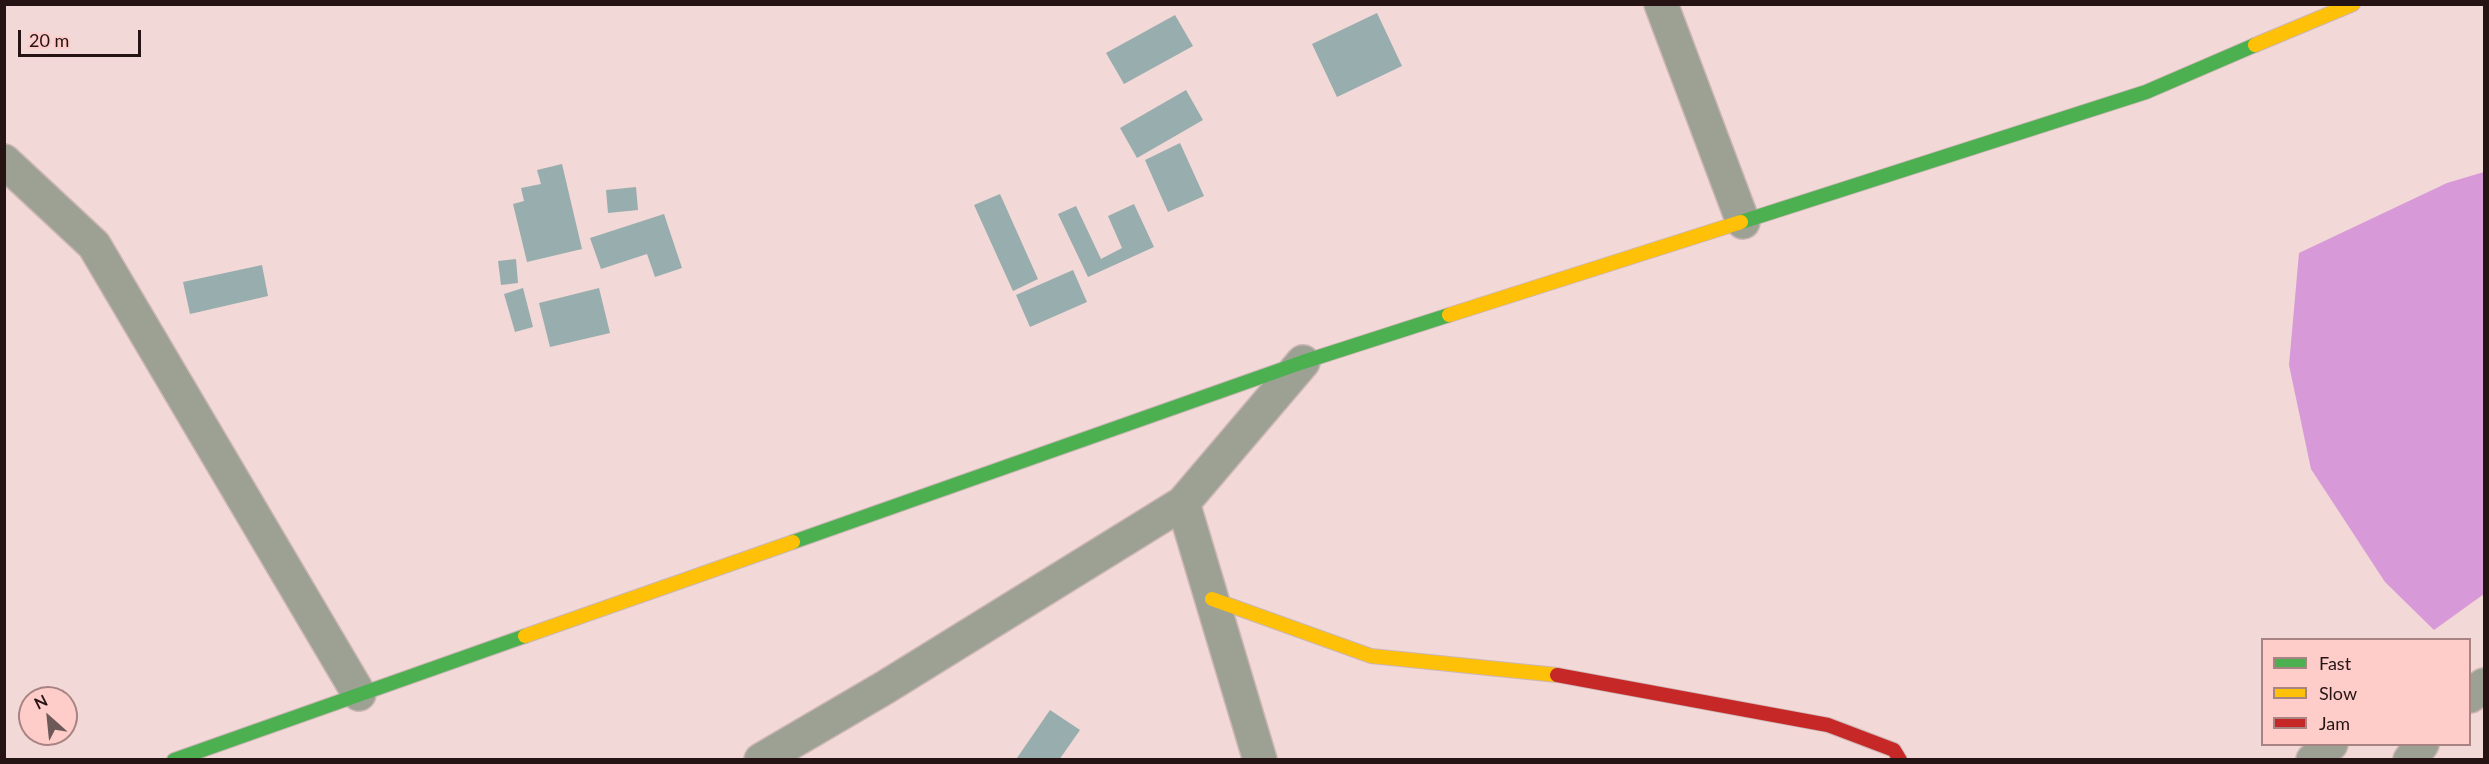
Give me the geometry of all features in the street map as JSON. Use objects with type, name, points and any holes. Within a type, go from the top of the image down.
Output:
[{"type":"main road","points":[[174,759],[1303,362],[2146,92],[2354,4]]},
{"type":"main road","points":[[1212,599],[1371,656],[1580,677],[1828,725],[1905,756]]},
{"type":"street","points":[[1661,4],[1743,222]]},
{"type":"street","points":[[4,161],[94,245],[358,694]]},
{"type":"street","points":[[761,759],[884,688],[1183,503],[1303,362]]},
{"type":"street","points":[[1183,503],[1260,759]]},
{"type":"street","points":[[2471,695],[2484,685]]},
{"type":"street","points":[[2313,759],[2329,746]]},
{"type":"street","points":[[2410,759],[2420,746]]},
{"type":"shaded area","points":[[2484,172],[2484,594],[2434,630],[2385,582],[2311,469],[2289,365],[2299,253],[2447,183]]},
{"type":"building","points":[[1377,13],[1402,66],[1337,97],[1312,44]]},
{"type":"building","points":[[1175,15],[1193,46],[1124,84],[1106,53]]},
{"type":"building","points":[[1186,90],[1203,120],[1137,158],[1120,128]]},
{"type":"building","points":[[1180,143],[1204,196],[1168,212],[1145,160]]},
{"type":"building","points":[[562,164],[582,249],[527,262],[513,204],[524,201],[521,188],[541,184],[537,170]]},
{"type":"building","points":[[636,187],[638,210],[608,213],[606,190]]},
{"type":"building","points":[[1000,194],[1038,279],[1013,291],[974,205]]},
{"type":"building","points":[[1134,204],[1154,247],[1088,277],[1058,214],[1076,206],[1101,259],[1122,248],[1108,216]]},
{"type":"building","points":[[664,214],[682,268],[655,277],[647,254],[601,269],[590,238]]},
{"type":"building","points":[[516,259],[518,283],[501,285],[498,261]]},
{"type":"building","points":[[262,265],[268,296],[190,314],[183,282]]},
{"type":"building","points":[[1073,270],[1087,302],[1030,327],[1016,295]]},
{"type":"building","points":[[523,288],[533,327],[515,332],[504,294]]},
{"type":"building","points":[[599,288],[610,333],[550,347],[539,303]]},
{"type":"building","points":[[1050,710],[1080,730],[1059,760],[1019,760],[1017,758]]},
{"type":"traffic: fast","points":[[1741,222],[2146,92],[2255,45]]},
{"type":"traffic: fast","points":[[793,542],[1303,362],[1449,315]]},
{"type":"traffic: fast","points":[[174,760],[525,636]]},
{"type":"traffic: slow","points":[[2255,45],[2353,4]]},
{"type":"traffic: slow","points":[[1449,315],[1741,222]]},
{"type":"traffic: slow","points":[[525,636],[793,542]]},
{"type":"traffic: slow","points":[[1212,599],[1371,656],[1557,675]]},
{"type":"traffic: jam","points":[[1557,675],[1828,725],[1894,750],[1900,760]]}]
